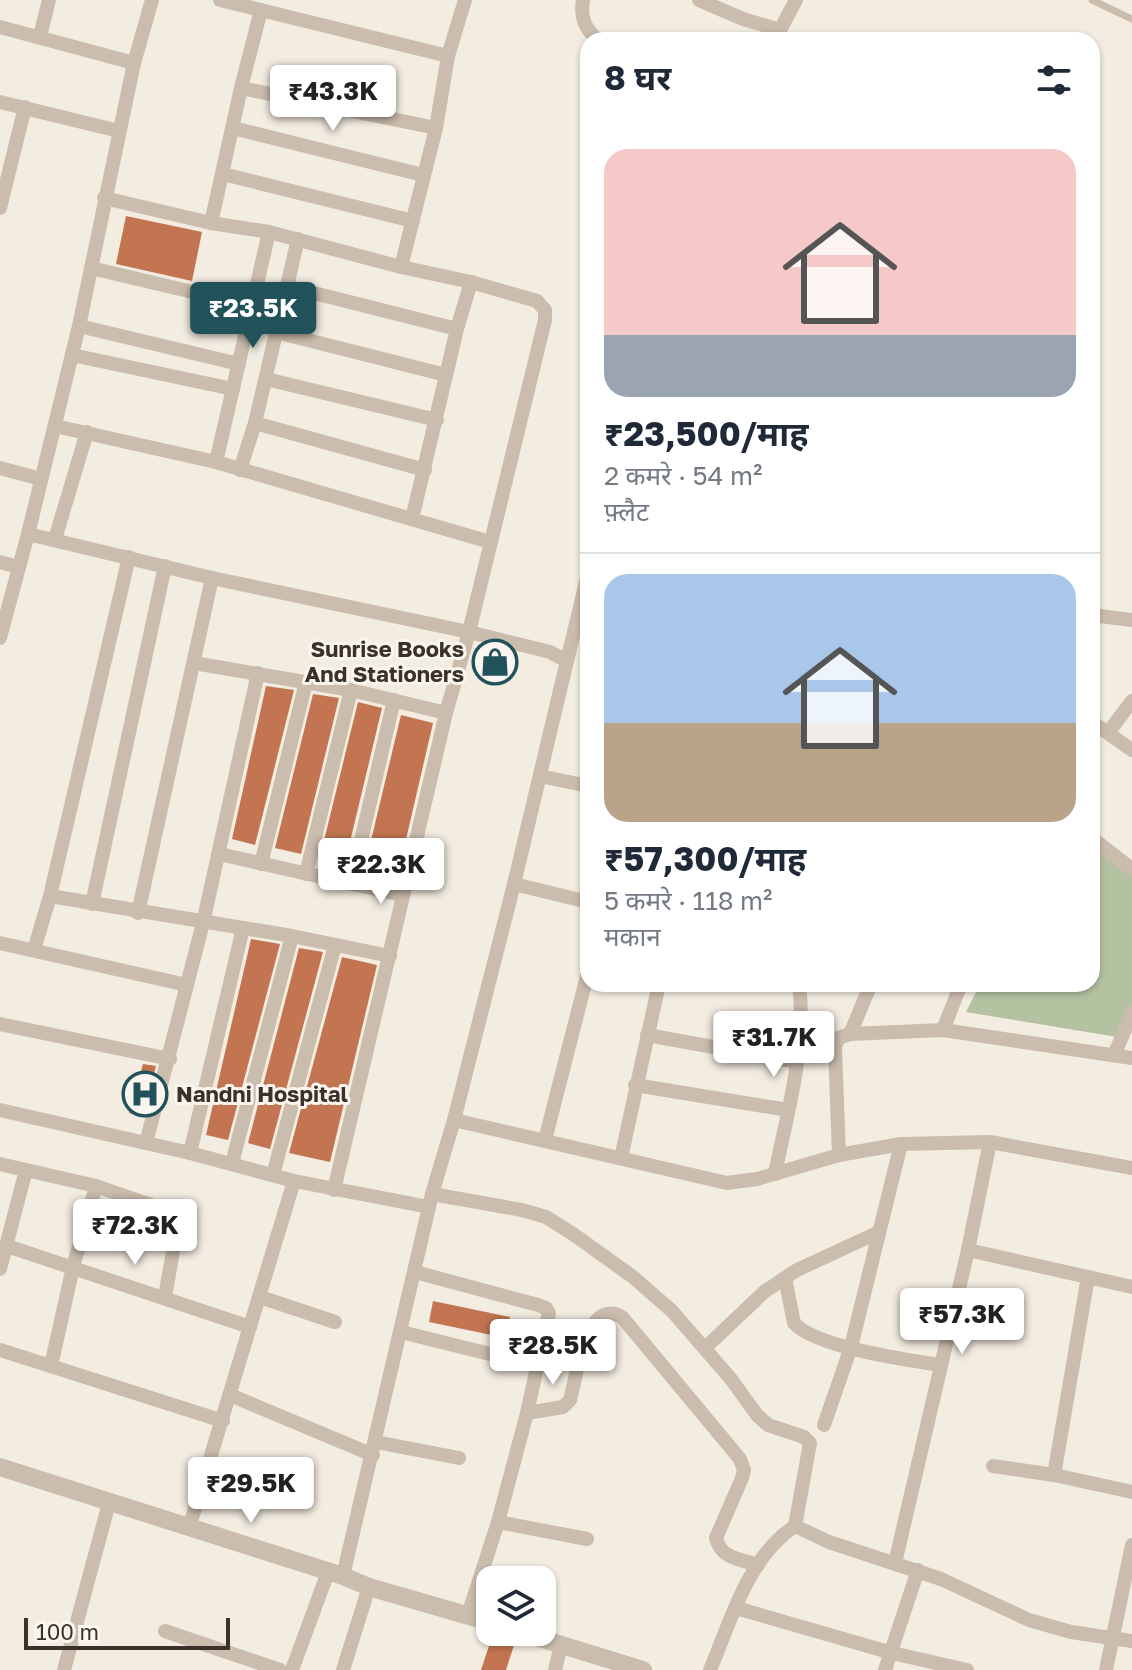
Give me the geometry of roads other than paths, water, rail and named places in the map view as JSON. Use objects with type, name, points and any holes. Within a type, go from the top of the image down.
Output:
[{"type":"street","points":[[40,36],[49,0]]},
{"type":"street","points":[[0,635],[79,326],[134,63],[152,0]]},
{"type":"street","points":[[220,0],[448,56]]},
{"type":"street","points":[[401,267],[436,128],[448,56],[465,0]]},
{"type":"street","points":[[583,0],[581,15],[591,32]]},
{"type":"street","points":[[699,0],[720,11],[780,30],[796,0]]},
{"type":"street","points":[[211,223],[261,10]]},
{"type":"street","points":[[0,27],[134,63]]},
{"type":"street","points":[[241,88],[436,128]]},
{"type":"street","points":[[0,102],[119,131]]},
{"type":"street","points":[[1,201],[7,152],[25,107]]},
{"type":"street","points":[[233,128],[423,175]]},
{"type":"street","points":[[223,174],[413,221]]},
{"type":"street","points":[[104,198],[211,223],[269,232],[471,282],[537,301],[545,310],[469,632],[402,895],[334,1190]]},
{"type":"street","points":[[216,462],[269,232]]},
{"type":"street","points":[[240,470],[255,423],[298,239]]},
{"type":"street","points":[[91,268],[252,306]]},
{"type":"street","points":[[412,519],[471,282]]},
{"type":"street","points":[[286,286],[457,329]]},
{"type":"street","points":[[79,326],[239,364]]},
{"type":"street","points":[[276,332],[446,375]]},
{"type":"street","points":[[72,355],[233,389]]},
{"type":"street","points":[[266,379],[437,420]]},
{"type":"street","points":[[255,423],[425,470]]},
{"type":"street","points":[[55,426],[216,462],[490,542]]},
{"type":"street","points":[[55,539],[87,432]]},
{"type":"street","points":[[0,468],[41,479]]},
{"type":"street","points":[[28,534],[212,578],[469,632],[550,652],[567,661]]},
{"type":"street","points":[[34,950],[50,896],[129,557]]},
{"type":"street","points":[[0,562],[18,567]]},
{"type":"street","points":[[92,904],[165,566]]},
{"type":"street","points":[[138,913],[212,578]]},
{"type":"street","points":[[292,1670],[336,1574],[374,1448],[430,1200],[454,1120],[514,884],[580,607]]},
{"type":"street","points":[[1100,616],[1132,620]]},
{"type":"street","points":[[194,663],[351,690],[446,713]]},
{"type":"street","points":[[146,1143],[203,923],[258,673]]},
{"type":"street","points":[[261,864],[306,682]]},
{"type":"street","points":[[306,874],[351,690]]},
{"type":"street","points":[[351,883],[394,700]]},
{"type":"street","points":[[1108,733],[1132,701]]},
{"type":"street","points":[[1100,728],[1132,750]]},
{"type":"street","points":[[540,776],[580,784]]},
{"type":"street","points":[[1100,844],[1132,869]]},
{"type":"street","points":[[219,854],[402,895]]},
{"type":"street","points":[[514,884],[580,900]]},
{"type":"street","points":[[50,896],[138,913],[292,936],[390,956]]},
{"type":"street","points":[[190,1153],[243,928]]},
{"type":"street","points":[[232,1163],[292,936]]},
{"type":"street","points":[[0,943],[187,985]]},
{"type":"street","points":[[273,1175],[335,945]]},
{"type":"street","points":[[545,1140],[583,992]]},
{"type":"street","points":[[621,1158],[657,992]]},
{"type":"street","points":[[775,1174],[797,1062],[801,1019],[799,992]]},
{"type":"street","points":[[850,1034],[868,992]]},
{"type":"street","points":[[943,1030],[958,992]]},
{"type":"street","points":[[1115,1053],[1132,1013]]},
{"type":"street","points":[[0,1024],[170,1059]]},
{"type":"street","points":[[839,1155],[835,1047],[838,1038],[850,1034],[943,1030],[1115,1053],[1132,1058]]},
{"type":"street","points":[[647,1035],[797,1062]]},
{"type":"street","points":[[635,1085],[788,1110]]},
{"type":"street","points":[[0,1110],[232,1163],[334,1190],[522,1210],[557,1224],[651,1292],[705,1348],[757,1415],[768,1425],[804,1437],[810,1443],[795,1526],[770,1547],[758,1565],[710,1670]]},
{"type":"street","points":[[454,1120],[727,1183],[743,1182],[839,1155],[901,1144],[990,1142],[1132,1168]]},
{"type":"street","points":[[895,1563],[990,1142]]},
{"type":"street","points":[[824,1425],[851,1347],[901,1144]]},
{"type":"street","points":[[0,1164],[96,1186],[179,1217],[165,1297]]},
{"type":"street","points":[[0,1269],[26,1170]]},
{"type":"street","points":[[189,1528],[294,1181]]},
{"type":"street","points":[[51,1366],[73,1267],[96,1186]]},
{"type":"street","points":[[705,1348],[750,1303],[785,1278],[879,1232]]},
{"type":"street","points":[[7,1246],[250,1327]]},
{"type":"street","points":[[968,1250],[1132,1287]]},
{"type":"street","points":[[415,1272],[546,1308],[549,1313],[498,1522],[468,1615]]},
{"type":"street","points":[[1054,1475],[1088,1277]]},
{"type":"street","points":[[785,1278],[792,1314],[799,1328],[810,1335],[903,1359],[941,1365]]},
{"type":"street","points":[[260,1297],[335,1322]]},
{"type":"street","points":[[527,1413],[563,1407],[570,1400],[587,1336],[595,1319],[613,1312],[622,1317],[740,1459],[744,1470],[742,1478],[716,1538],[726,1556],[758,1565]]},
{"type":"street","points":[[401,1332],[538,1366]]},
{"type":"street","points":[[0,1350],[223,1421]]},
{"type":"street","points":[[230,1395],[374,1448],[459,1458]]},
{"type":"street","points":[[993,1466],[1132,1492]]},
{"type":"street","points":[[0,1467],[369,1587],[476,1618]]},
{"type":"street","points":[[64,1670],[109,1503]]},
{"type":"street","points":[[498,1522],[587,1539]]},
{"type":"street","points":[[795,1526],[829,1542],[918,1570],[1029,1620],[1071,1632],[1132,1641]]},
{"type":"street","points":[[1106,1670],[1132,1545]]},
{"type":"street","points":[[885,1670],[918,1570]]},
{"type":"street","points":[[343,1670],[369,1587]]},
{"type":"street","points":[[736,1608],[892,1653],[967,1670]]},
{"type":"street","points":[[165,1631],[280,1670]]},
{"type":"street","points":[[556,1643],[643,1670]]},
{"type":"street","points":[[555,1670],[561,1645]]},
{"type":"lane","points":[[1092,0],[1132,19]]},
{"type":"place","name":"Sunrise Books And Stationers","points":[[495,662]]},
{"type":"place","name":"Nandni Hospital","points":[[145,1094]]}]
